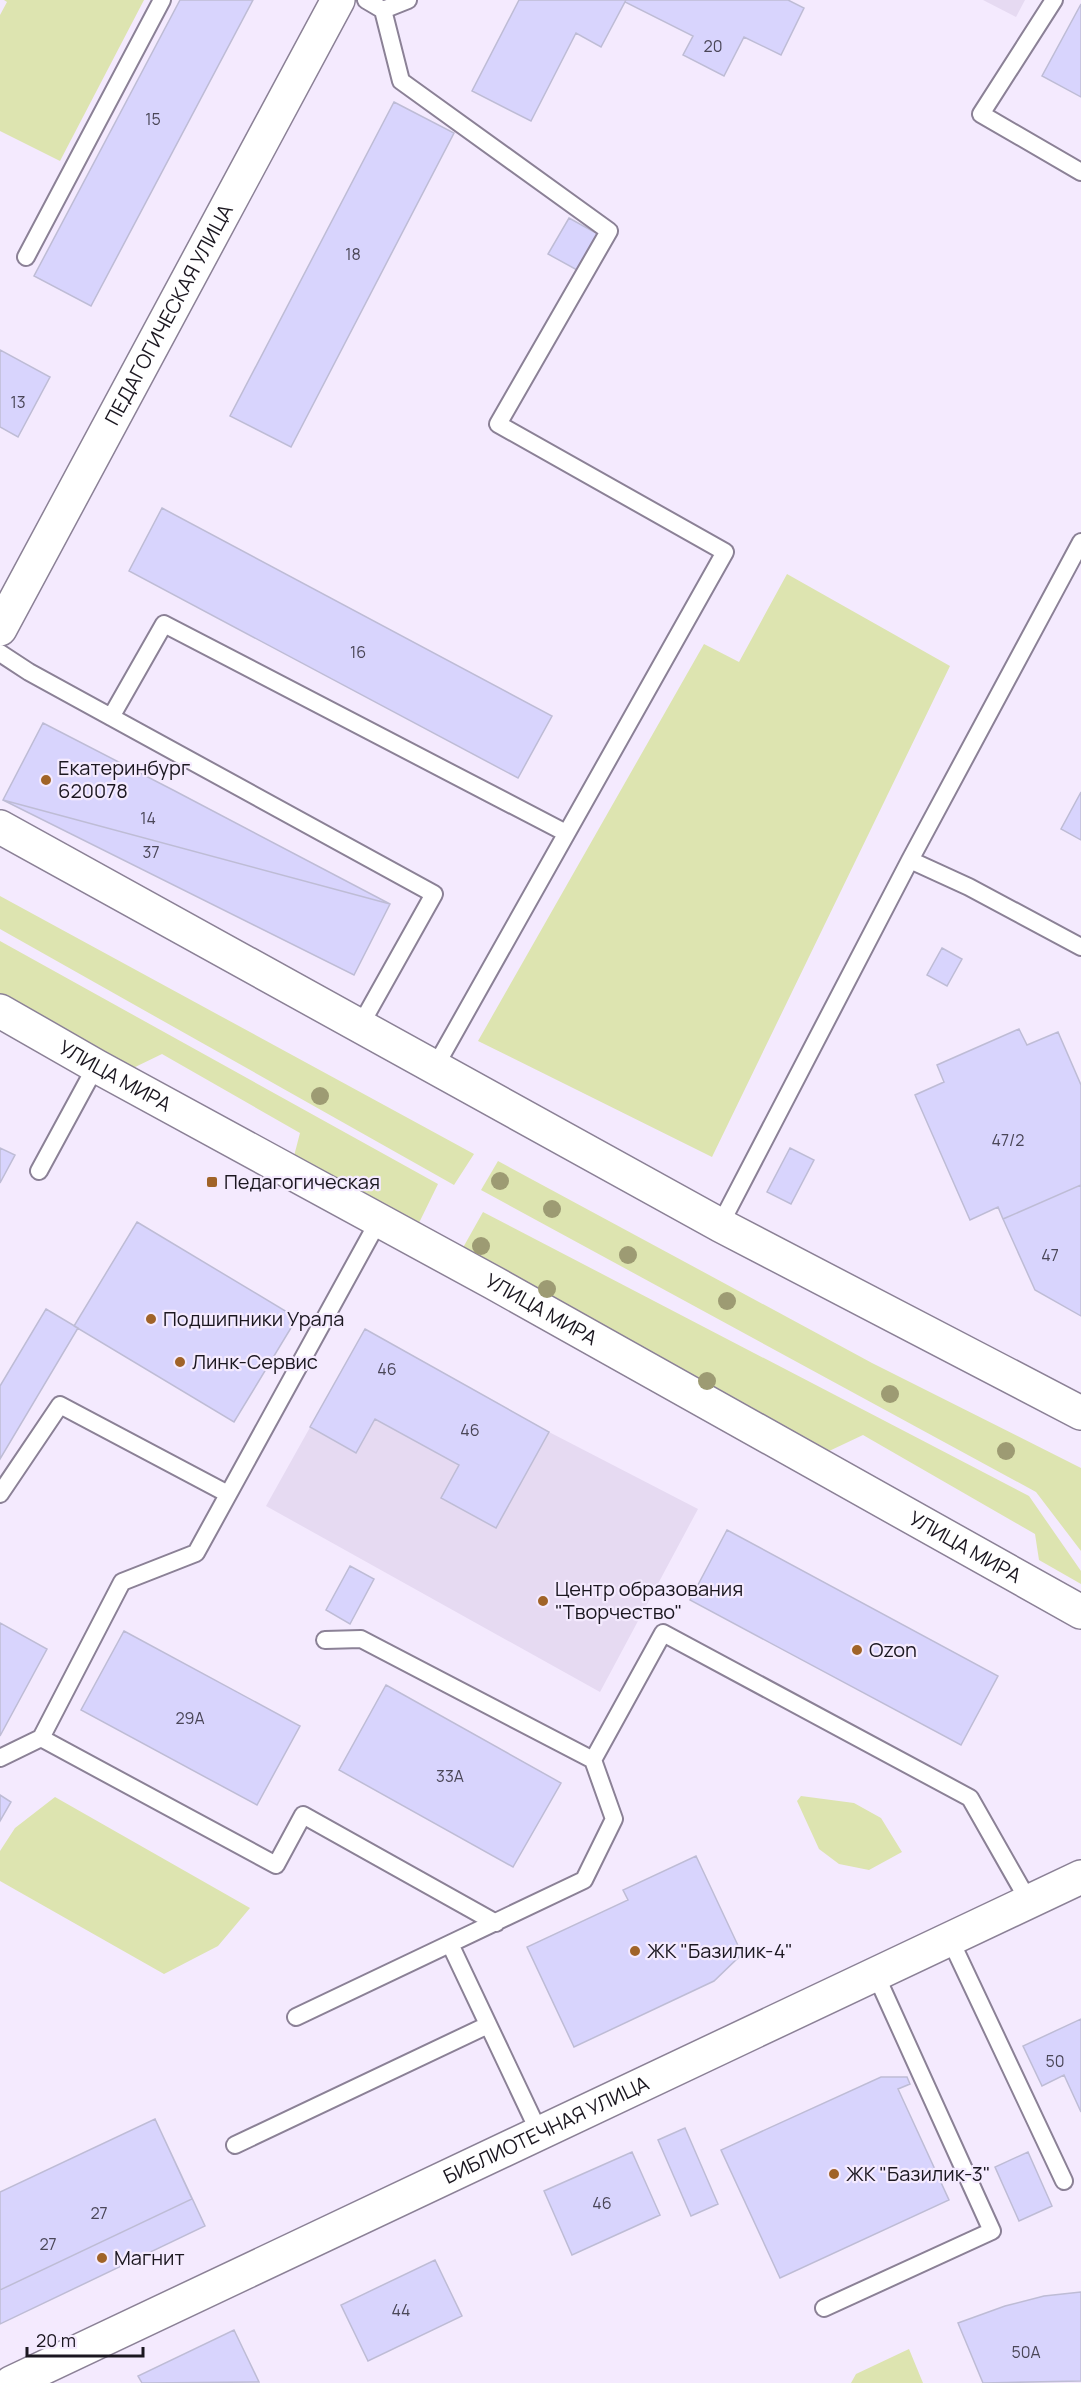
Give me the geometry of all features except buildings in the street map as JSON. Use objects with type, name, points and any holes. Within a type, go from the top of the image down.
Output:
[{"type":"street","name":"ПЕДАГОГИЧЕСКАЯ УЛИЦА","points":[[0,629],[338,0]]},
{"type":"street","points":[[0,827],[720,1225],[850,1290],[1081,1413]]},
{"type":"street","name":"УЛИЦА МИРА","points":[[0,1011],[1081,1612]]},
{"type":"street","name":"БИБЛИОТЕЧНАЯ УЛИЦА","points":[[11,2383],[950,1936],[1081,1876]]},
{"type":"lane","points":[[26,257],[162,0]]},
{"type":"lane","points":[[366,0],[383,10],[401,81],[609,231],[498,424],[725,552],[435,1067]]},
{"type":"lane","points":[[383,10],[408,0]]},
{"type":"lane","points":[[1054,0],[981,114],[1081,172]]},
{"type":"lane","points":[[720,1225],[909,860],[1081,542]]},
{"type":"lane","points":[[111,717],[164,624],[566,833]]},
{"type":"lane","points":[[0,653],[29,672],[434,894],[360,1026]]},
{"type":"lane","points":[[909,860],[969,887],[1081,947]]},
{"type":"lane","points":[[39,1171],[96,1066]]},
{"type":"lane","points":[[0,1758],[41,1738],[122,1582],[196,1553],[379,1220]]},
{"type":"lane","points":[[0,1494],[60,1405],[228,1494]]},
{"type":"lane","points":[[593,1760],[663,1633],[970,1798],[1028,1900]]},
{"type":"lane","points":[[296,2017],[585,1880],[614,1820],[593,1760],[361,1639],[325,1640]]},
{"type":"lane","points":[[41,1738],[276,1865],[303,1815],[496,1923]]},
{"type":"lane","points":[[950,1936],[1064,2181]]},
{"type":"lane","points":[[450,1944],[539,2132]]},
{"type":"lane","points":[[824,2308],[992,2231],[875,1972]]},
{"type":"lane","points":[[235,2145],[488,2025]]},
{"type":"shaded area","points":[[983,0],[1025,0],[1016,17]]},
{"type":"shaded area","name":"Центр образования \"Творчество\"","points":[[365,1329],[549,1432],[698,1509],[600,1692],[266,1506]]},
{"type":"green space","points":[[4,0],[144,0],[60,161],[0,131],[0,15],[7,2]]},
{"type":"green space","points":[[787,574],[950,666],[712,1157],[478,1041],[704,644],[739,662]]},
{"type":"green space","points":[[0,896],[474,1154],[454,1185],[0,929]]},
{"type":"green space","points":[[0,941],[438,1184],[417,1227],[294,1156],[300,1133],[162,1054],[129,1070],[0,998]]},
{"type":"green space","points":[[498,1161],[872,1363],[1081,1468],[1081,1551],[1036,1492],[481,1190]]},
{"type":"green space","points":[[483,1212],[1029,1496],[1081,1571],[1081,1584],[1039,1560],[1035,1534],[863,1435],[827,1452],[460,1253]]},
{"type":"green space","points":[[801,1796],[854,1803],[881,1818],[902,1852],[869,1870],[839,1864],[819,1849],[797,1801]]},
{"type":"green space","points":[[55,1797],[250,1908],[218,1946],[164,1974],[0,1881],[0,1851],[15,1828]]},
{"type":"green space","points":[[909,2349],[923,2383],[851,2383],[856,2374]]},
{"type":"place","name":"Екатеринбург 620078","points":[[46,780]]},
{"type":"place","name":"Педагогическая","points":[[212,1182]]},
{"type":"place","name":"Подшипники Урала","points":[[151,1319]]},
{"type":"place","name":"Линк-Сервис","points":[[180,1362]]},
{"type":"place","name":"Центр образования \"Творчество\"","points":[[543,1601]]},
{"type":"place","name":"Ozon","points":[[857,1650]]},
{"type":"place","name":"ЖК \"Базилик-4\"","points":[[635,1951]]},
{"type":"place","name":"ЖК \"Базилик-3\"","points":[[834,2174]]},
{"type":"place","name":"Магнит","points":[[102,2258]]}]
